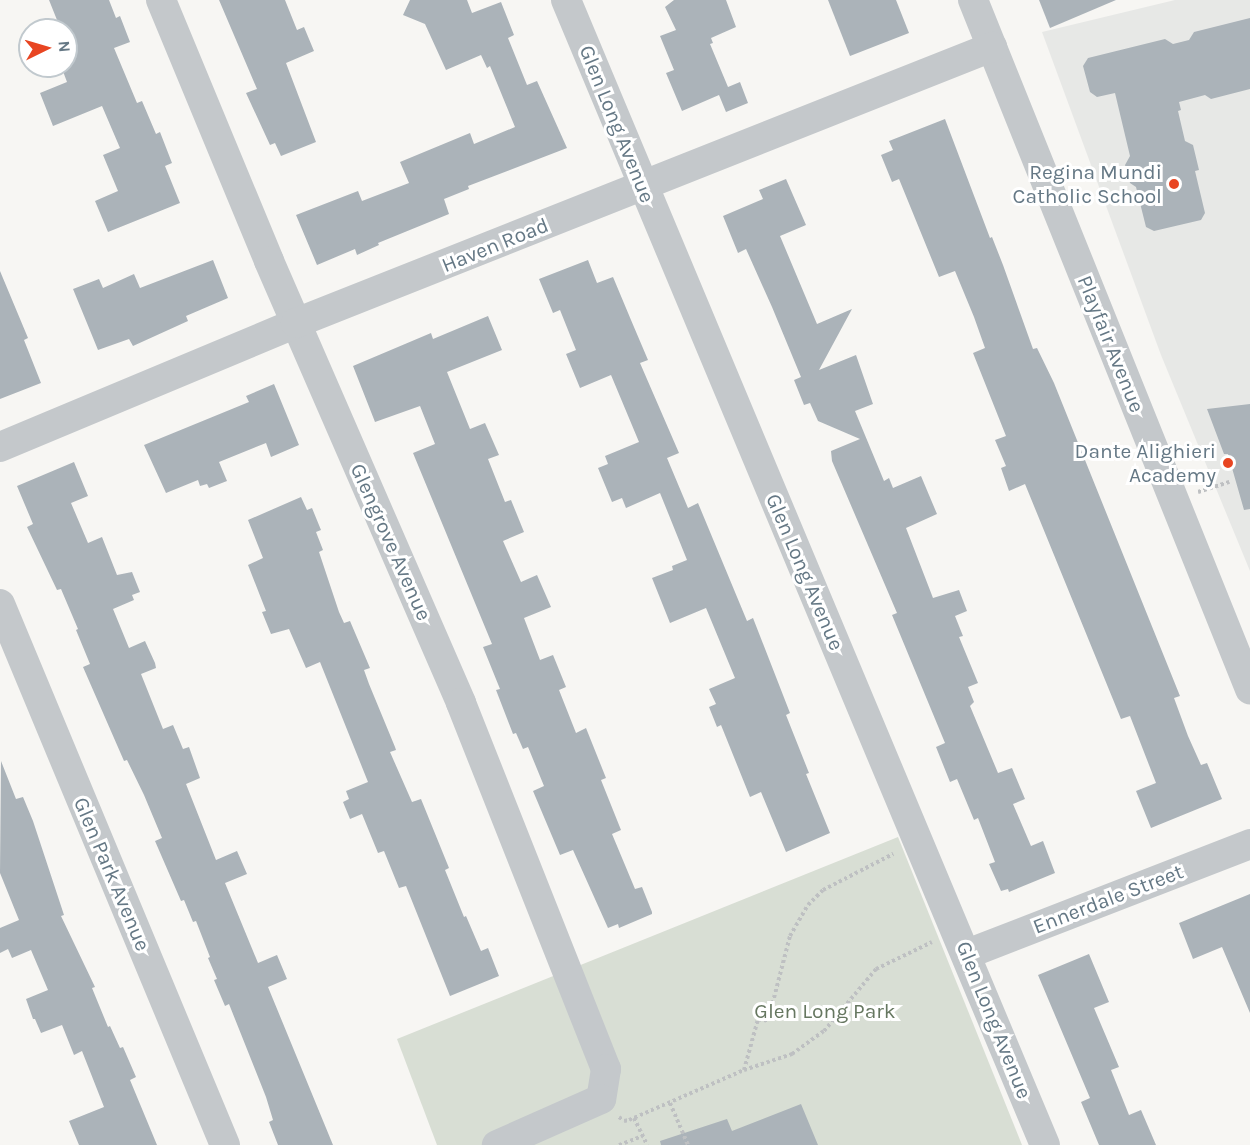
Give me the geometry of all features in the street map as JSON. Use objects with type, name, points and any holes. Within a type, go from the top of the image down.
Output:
[{"type":"street","name":"Glengrove Avenue","points":[[161,0],[296,323],[478,746],[600,1052],[606,1069],[604,1088]]},
{"type":"street","name":"Glen Long Avenue","points":[[566,0],[642,187],[962,942],[1045,1145]]},
{"type":"street","name":"Playfair Avenue","points":[[973,0],[1250,689]]},
{"type":"street","name":"Haven Road","points":[[0,447],[296,323],[992,47]]},
{"type":"street","name":"Glen Park Avenue","points":[[0,603],[225,1145]]},
{"type":"street","name":"Ennerdale Street","points":[[962,942],[1250,844]]},
{"type":"street","points":[[497,1145],[586,1108],[601,1099],[604,1088]]},
{"type":"path","points":[[744,1070],[758,1019],[768,1021],[790,936],[808,905],[823,891],[919,841]]},
{"type":"path","points":[[604,1088],[620,1119],[626,1121],[744,1070],[778,1060],[809,1044],[829,1026],[876,969],[962,942]]},
{"type":"path","points":[[670,1102],[688,1145]]},
{"type":"path","points":[[634,1118],[646,1145]]},
{"type":"path","points":[[620,1145],[642,1136]]},
{"type":"shaded area","name":"Regina Mundi Catholic School","points":[[1175,0],[1250,0],[1250,571],[1161,355],[1042,32]]},
{"type":"green space","name":"Glen Long Park","points":[[898,837],[1022,1145],[437,1145],[397,1039]]},
{"type":"building","points":[[49,0],[109,0],[116,18],[120,16],[130,42],[114,48],[137,103],[142,101],[156,134],[160,132],[172,163],[165,166],[180,203],[108,232],[95,201],[118,191],[103,155],[120,148],[102,106],[53,126],[40,93],[67,82],[66,78],[78,78],[78,18],[56,18]]},
{"type":"building","points":[[219,0],[285,0],[297,30],[304,27],[314,51],[286,63],[316,142],[281,156],[275,143],[270,145],[246,93],[257,89]]},
{"type":"building","points":[[410,0],[467,0],[472,13],[501,2],[514,35],[508,38],[527,85],[537,81],[567,148],[468,186],[469,189],[444,199],[449,214],[378,243],[379,245],[357,255],[355,249],[317,265],[296,215],[358,191],[362,201],[409,183],[400,162],[470,133],[474,144],[515,127],[490,66],[487,68],[481,55],[446,70],[425,24],[403,15]]},
{"type":"building","points":[[674,0],[726,0],[736,27],[711,38],[713,43],[710,44],[728,87],[740,82],[748,103],[726,112],[719,95],[682,111],[666,73],[674,70],[660,36],[676,30],[665,7]]},
{"type":"building","points":[[828,0],[896,0],[909,33],[850,56]]},
{"type":"building","points":[[1039,0],[1116,0],[1050,28]]},
{"type":"building","points":[[1250,18],[1250,89],[1211,99],[1205,95],[1179,102],[1181,110],[1178,111],[1185,141],[1193,145],[1199,170],[1195,171],[1205,213],[1201,220],[1154,231],[1146,227],[1136,187],[1130,183],[1125,165],[1130,156],[1115,93],[1097,97],[1090,92],[1083,66],[1088,58],[1165,39],[1173,44],[1189,40],[1194,32]]},
{"type":"building","points":[[945,119],[990,238],[992,237],[1003,265],[1033,349],[1037,348],[1054,383],[1180,696],[1174,698],[1188,736],[1201,765],[1207,763],[1222,799],[1151,828],[1136,791],[1156,783],[1130,716],[1121,719],[1025,484],[1009,491],[1001,468],[1006,466],[995,440],[1006,436],[973,353],[985,348],[974,317],[955,271],[939,277],[899,179],[892,182],[881,155],[893,150],[889,141]]},
{"type":"building","points":[[786,179],[806,225],[780,236],[817,324],[852,309],[819,370],[856,355],[873,404],[855,411],[884,481],[889,478],[893,488],[921,476],[937,514],[906,528],[933,598],[959,590],[967,611],[955,616],[963,636],[959,637],[978,683],[968,687],[974,702],[970,706],[998,773],[1012,768],[1025,799],[1013,804],[1031,846],[1043,841],[1055,873],[1009,892],[1008,889],[1001,891],[989,864],[995,862],[978,818],[974,820],[957,779],[950,782],[936,747],[945,743],[892,615],[897,613],[832,461],[831,451],[860,439],[818,421],[810,403],[804,405],[794,380],[801,377],[772,307],[746,249],[738,253],[723,216],[763,199],[759,190]]},
{"type":"building","points":[[213,260],[228,298],[186,316],[188,321],[133,346],[129,339],[98,350],[73,289],[99,279],[103,288],[134,274],[140,288]]},
{"type":"building","points":[[588,260],[597,283],[613,277],[648,360],[640,363],[679,453],[667,458],[688,508],[698,503],[747,621],[753,618],[790,713],[786,715],[809,773],[806,774],[830,833],[786,852],[761,792],[750,797],[721,725],[717,727],[709,707],[716,704],[709,689],[735,678],[706,608],[670,623],[652,578],[673,570],[672,566],[687,560],[660,493],[626,508],[622,498],[612,502],[598,468],[608,464],[605,456],[639,442],[611,375],[580,388],[566,354],[576,350],[560,310],[553,313],[539,279]]},
{"type":"building","points":[[0,271],[28,338],[24,340],[41,383],[0,399]]},
{"type":"building","points":[[488,316],[502,350],[447,372],[470,429],[485,423],[499,455],[488,459],[505,502],[511,500],[524,532],[503,541],[521,582],[537,575],[551,607],[524,618],[540,660],[553,655],[566,687],[559,690],[576,733],[586,728],[606,778],[601,780],[621,830],[612,834],[635,889],[642,887],[652,912],[619,928],[618,924],[608,928],[573,850],[560,855],[533,791],[544,786],[528,747],[523,749],[516,733],[513,734],[496,690],[500,689],[483,647],[492,644],[413,453],[435,444],[420,406],[375,422],[353,366],[431,333],[433,339]]},
{"type":"building","points":[[274,384],[299,445],[271,457],[266,443],[219,462],[227,481],[209,488],[207,484],[200,486],[198,480],[166,493],[144,445],[249,402],[246,396]]},
{"type":"building","points":[[1250,404],[1250,509],[1244,510],[1228,454],[1224,454],[1207,409]]},
{"type":"building","points":[[74,462],[88,496],[71,503],[88,543],[102,537],[117,575],[132,572],[140,592],[132,595],[134,600],[113,609],[129,648],[145,641],[155,663],[156,668],[141,674],[163,729],[173,725],[183,749],[189,747],[200,778],[186,784],[216,860],[237,851],[247,874],[225,883],[258,963],[277,955],[287,979],[268,987],[333,1145],[278,1145],[269,1122],[273,1120],[266,1097],[229,1004],[225,1006],[214,980],[217,979],[196,921],[193,922],[184,900],[181,901],[155,841],[162,838],[144,795],[127,760],[124,761],[83,667],[90,664],[76,630],[78,629],[61,589],[57,590],[27,527],[33,524],[17,486]]},
{"type":"building","points":[[301,497],[307,510],[312,508],[321,530],[316,532],[323,550],[319,552],[339,612],[344,623],[350,621],[370,668],[364,670],[396,750],[390,752],[412,802],[421,799],[449,868],[445,870],[464,917],[466,916],[481,951],[488,948],[499,976],[450,996],[406,886],[399,888],[384,851],[378,853],[362,814],[350,819],[343,802],[349,799],[346,791],[368,782],[320,662],[306,668],[289,629],[271,634],[262,612],[266,611],[248,565],[263,558],[248,520]]},
{"type":"building","points":[[1,761],[16,799],[23,797],[33,821],[64,915],[61,916],[95,987],[92,988],[108,1027],[110,1026],[120,1048],[123,1047],[136,1077],[130,1080],[157,1145],[79,1145],[69,1121],[104,1107],[82,1051],[74,1055],[62,1025],[41,1033],[33,1019],[26,999],[48,990],[31,950],[12,958],[8,949],[0,953],[0,928],[19,920],[0,873]]},
{"type":"building","points":[[1250,894],[1250,1013],[1222,947],[1193,959],[1179,923]]},
{"type":"building","points":[[1089,954],[1109,1002],[1094,1008],[1119,1067],[1111,1070],[1129,1115],[1141,1110],[1156,1145],[1099,1145],[1081,1102],[1090,1098],[1038,975]]},
{"type":"building","points":[[801,1104],[818,1145],[661,1145],[660,1141],[727,1119],[732,1131]]},
{"type":"place","name":"Regina Mundi Catholic School","points":[[1174,184]]},
{"type":"place","name":"Dante Alighieri Academy","points":[[1228,463]]}]
